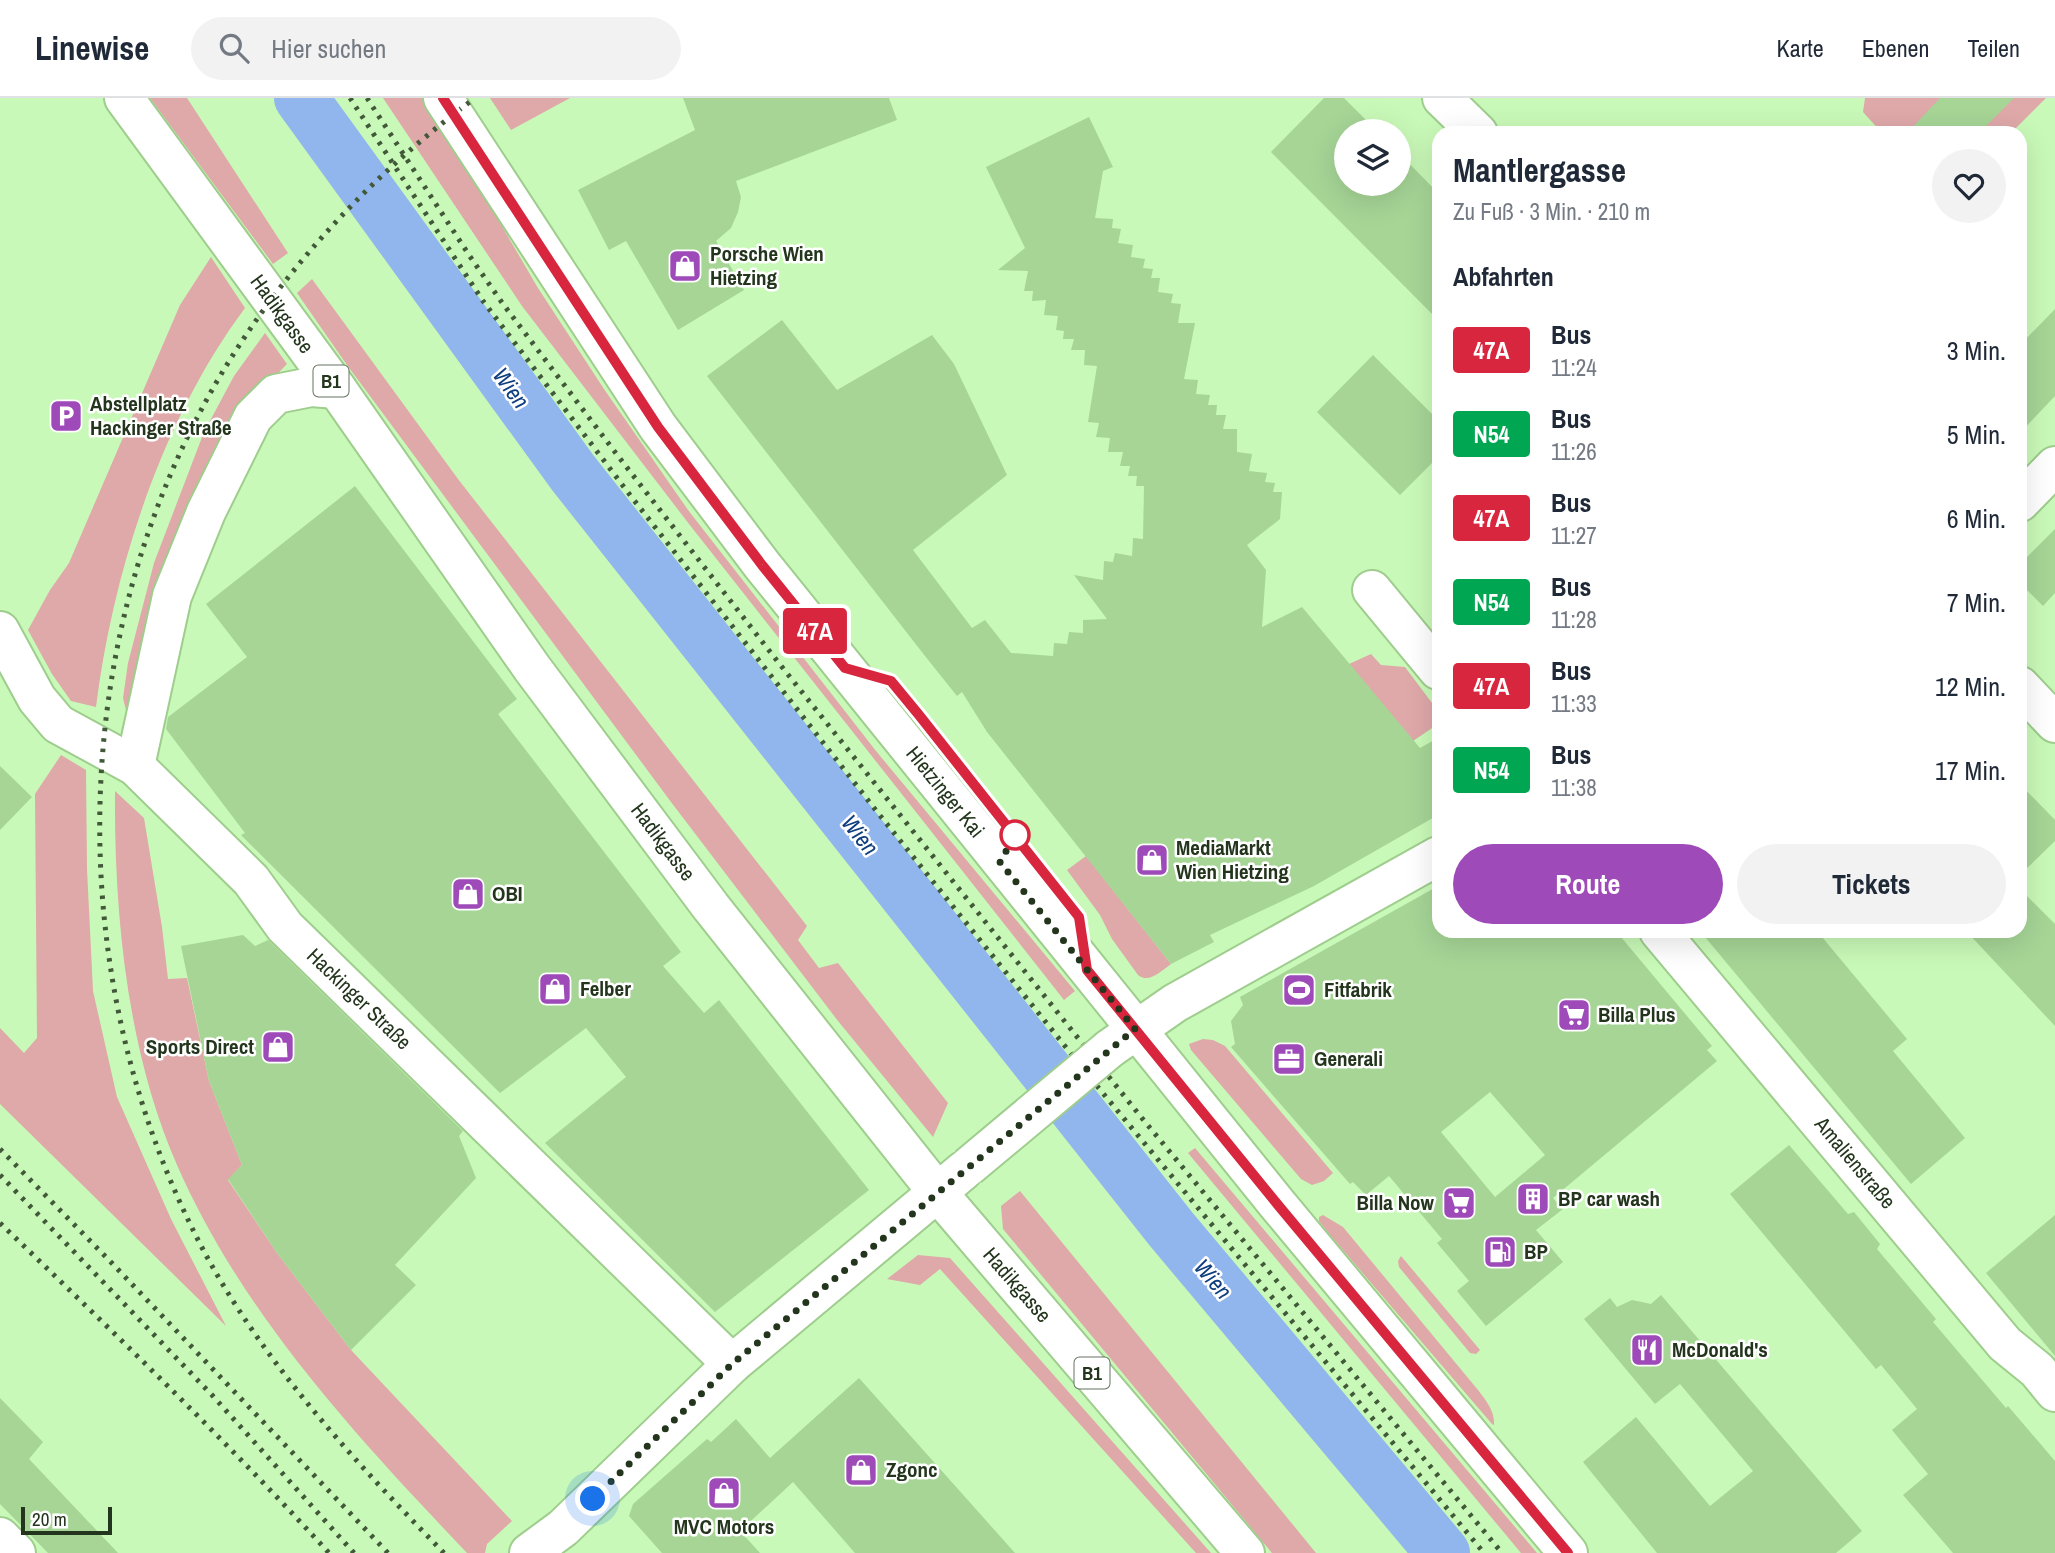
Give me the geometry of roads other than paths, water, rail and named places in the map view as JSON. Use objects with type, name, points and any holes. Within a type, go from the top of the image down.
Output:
[{"type":"main road","name":"Hadikgasse","points":[[124,98],[337,390],[540,679],[711,906],[938,1193],[1245,1553]]},
{"type":"main road","name":"Hietzinger Kai","points":[[443,98],[658,427],[1122,1039],[1304,1237],[1568,1553]]},
{"type":"main road","points":[[1442,98],[1471,126]]},
{"type":"main road","points":[[135,766],[172,596],[206,512],[253,416],[276,394],[311,387],[337,390]]},
{"type":"main road","points":[[2027,495],[2055,466]]},
{"type":"main road","points":[[1372,590],[1432,663]]},
{"type":"main road","name":"Hackinger Straße","points":[[0,631],[37,699],[58,724],[135,766],[251,880],[285,927],[732,1364]]},
{"type":"main road","points":[[2027,693],[2055,723]]},
{"type":"main road","points":[[529,1553],[574,1541],[732,1364],[1122,1039],[1175,1003],[1432,859]]},
{"type":"main road","name":"Amalienstraße","points":[[1665,938],[2005,1344],[2037,1370],[2055,1392]]},
{"type":"waterway","name":"Wien","points":[[301,98],[573,473],[1171,1229],[1443,1553]]},
{"type":"railway","points":[[350,98],[483,301],[630,495],[878,813],[1097,1086],[1484,1553]]},
{"type":"railway","points":[[367,98],[503,304],[778,662],[1141,1117],[1502,1553]]},
{"type":"railway","points":[[444,1553],[315,1413],[257,1337],[207,1257],[159,1153],[126,1044],[106,932],[100,819],[108,706],[130,594],[166,486],[216,383],[269,302],[331,227],[400,159],[475,98]]},
{"type":"railway","points":[[0,1149],[388,1553]]},
{"type":"railway","points":[[0,1175],[212,1395],[354,1553]]},
{"type":"railway","points":[[0,1223],[208,1427],[329,1553]]},
{"type":"place","name":"Porsche Wien Hietzing","points":[[685,266]]},
{"type":"place","name":"Abstellplatz Hackinger Straße","points":[[66,416]]},
{"type":"place","name":"MediaMarkt Wien Hietzing","points":[[1152,860]]},
{"type":"place","name":"OBI","points":[[468,894]]},
{"type":"place","name":"Felber","points":[[555,989]]},
{"type":"place","name":"Fitfabrik","points":[[1299,990]]},
{"type":"place","name":"Billa Plus","points":[[1574,1015]]},
{"type":"place","name":"Sports Direct","points":[[278,1047]]},
{"type":"place","name":"Generali","points":[[1289,1059]]},
{"type":"place","name":"BP car wash","points":[[1533,1199]]},
{"type":"place","name":"Billa Now","points":[[1459,1203]]},
{"type":"place","name":"BP","points":[[1500,1252]]},
{"type":"place","name":"McDonald's","points":[[1647,1350]]},
{"type":"place","name":"Zgonc","points":[[861,1470]]},
{"type":"place","name":"MVC Motors","points":[[724,1493]]}]
